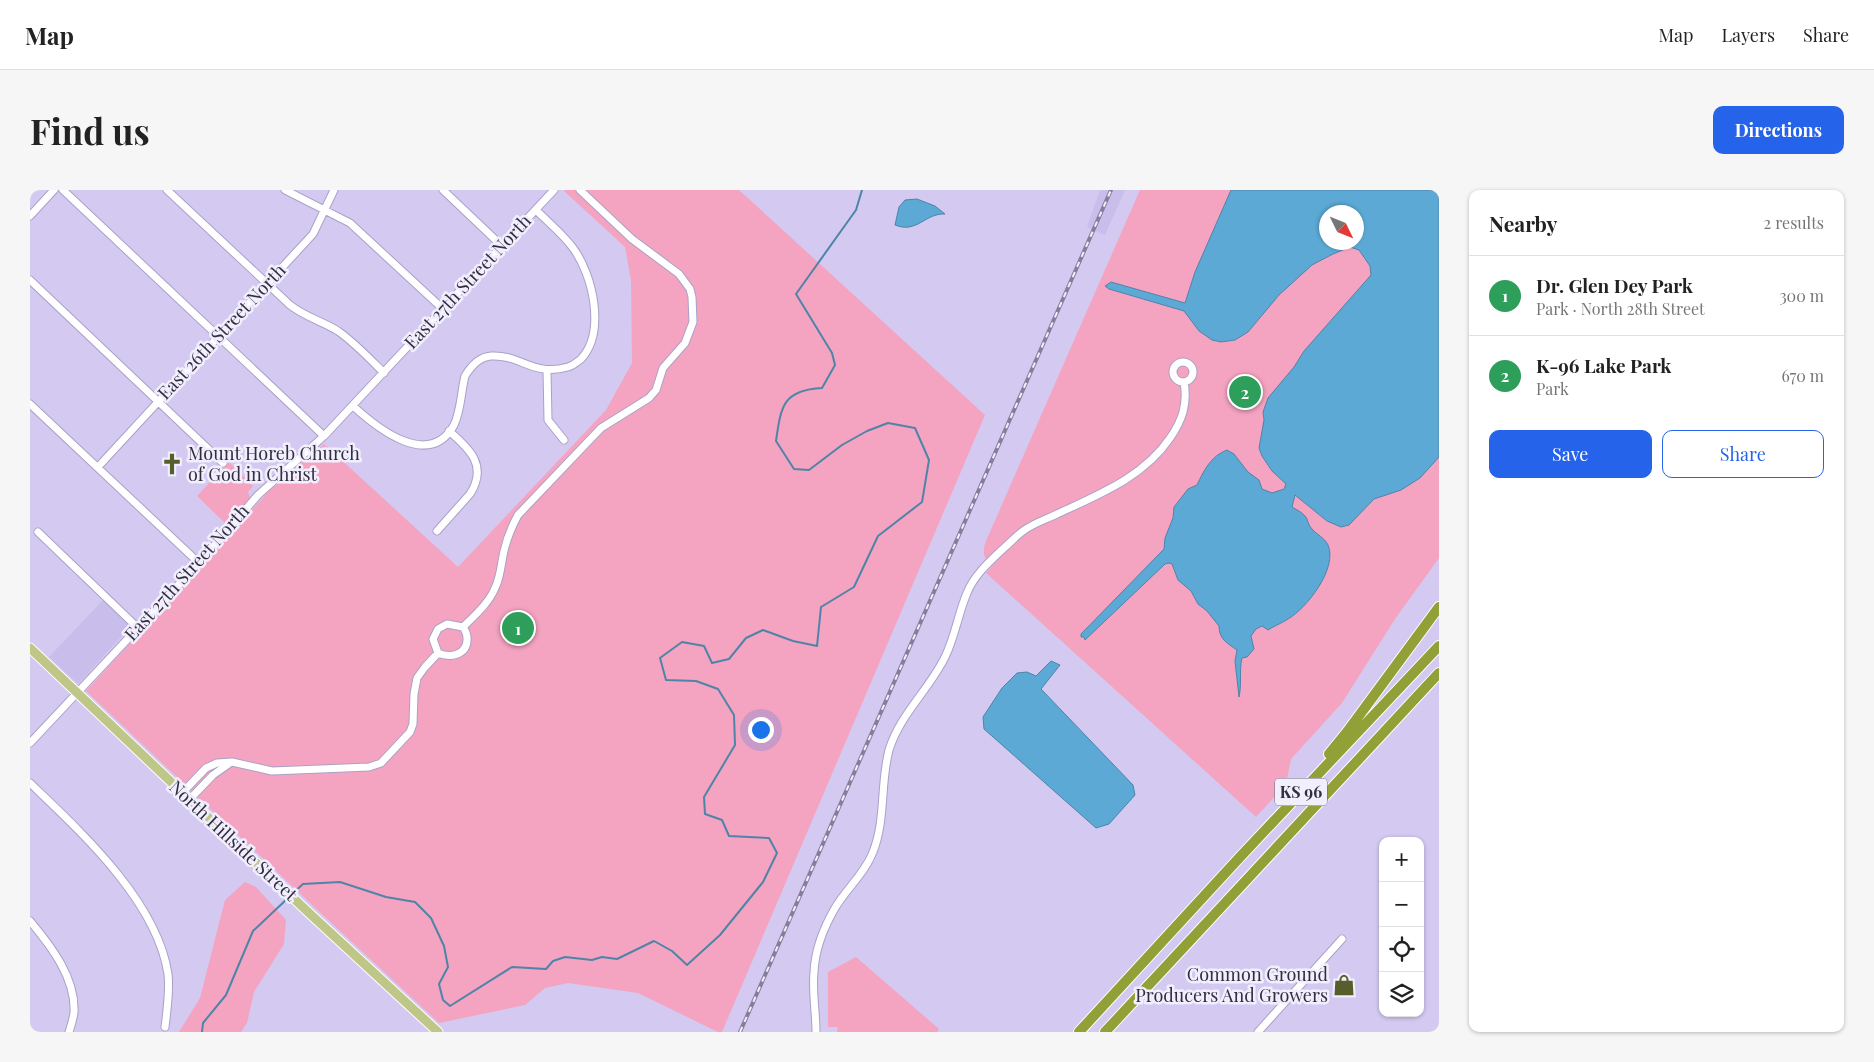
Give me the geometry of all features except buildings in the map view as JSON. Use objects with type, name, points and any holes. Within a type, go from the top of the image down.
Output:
[{"type":"highway","points":[[1293,801],[1347,732],[1439,607]]},
{"type":"highway","name":"KS 96","points":[[1079,1032],[1439,646]]},
{"type":"highway","name":"KS 96","points":[[1105,1032],[1439,674]]},
{"type":"main road","name":"North Hillside Street","points":[[30,648],[274,880],[438,1032]]},
{"type":"street","points":[[30,216],[54,190]]},
{"type":"street","points":[[63,190],[324,436]]},
{"type":"street","points":[[168,190],[301,314],[336,330],[384,373]]},
{"type":"street","points":[[286,190],[350,223],[443,309]]},
{"type":"street","name":"East 26th Street North","points":[[98,466],[312,234],[334,190]]},
{"type":"street","points":[[443,190],[502,246]]},
{"type":"street","name":"East 27th Street North","points":[[30,743],[199,563],[258,495],[324,436],[554,190]]},
{"type":"street","points":[[464,627],[485,604],[495,589],[502,570],[504,552],[511,529],[518,515],[601,428],[649,398],[656,390],[663,368],[685,342],[690,333],[693,305],[690,289],[685,281],[671,266],[632,239],[580,190]]},
{"type":"street","points":[[353,406],[386,433],[408,442],[435,443],[450,431],[456,421],[466,376],[469,369],[481,359],[489,356],[499,356],[533,368],[555,370],[573,366],[584,356],[591,343],[595,323],[595,312],[588,282],[580,259],[563,237],[536,210]]},
{"type":"street","points":[[30,280],[223,462]]},
{"type":"street","points":[[547,370],[548,420],[564,440]]},
{"type":"street","points":[[816,1032],[814,972],[825,928],[836,907],[865,868],[873,852],[882,823],[884,770],[890,746],[903,719],[946,656],[967,591],[977,576],[1023,531],[1112,488],[1130,478],[1147,465],[1163,448],[1180,424],[1185,410],[1184,382]]},
{"type":"street","points":[[30,404],[199,563]]},
{"type":"street","points":[[437,531],[470,494],[478,474],[475,458],[470,450],[450,431]]},
{"type":"street","points":[[38,532],[138,628]]},
{"type":"street","points":[[447,624],[464,627],[467,639],[465,648],[460,653],[453,656],[445,656],[438,653],[433,639],[438,629],[447,624]]},
{"type":"street","points":[[182,793],[206,768],[217,763],[232,762],[272,771],[368,767],[381,763],[405,740],[410,732],[414,719],[414,694],[417,678],[424,667],[438,653]]},
{"type":"street","points":[[190,800],[213,775],[232,762]]},
{"type":"street","points":[[30,783],[78,829],[105,860],[150,920],[157,936],[168,974],[166,1027]]},
{"type":"street","points":[[30,922],[61,964],[72,990],[74,1012],[69,1032]]},
{"type":"street","points":[[1258,1032],[1342,939]]},
{"type":"shaded area","points":[[565,190],[739,190],[985,415],[722,1032],[718,1032],[638,993],[568,983],[545,988],[525,1005],[439,1023],[86,691],[269,491],[324,444],[458,567],[606,410],[632,363],[631,280],[625,247]]},
{"type":"shaded area","points":[[1100,190],[1125,190],[1105,235],[1087,227]]},
{"type":"shaded area","points":[[1140,190],[1439,190],[1439,558],[1395,619],[1342,703],[1291,759],[1286,784],[1256,817],[986,573],[992,566],[984,555],[984,549]]},
{"type":"shaded area","points":[[229,462],[253,486],[248,492],[250,498],[226,524],[197,496]]},
{"type":"shaded area","points":[[104,599],[130,624],[130,627],[77,683],[49,657]]},
{"type":"shaded area","points":[[245,882],[256,887],[286,920],[284,944],[254,992],[247,1023],[241,1032],[179,1032],[200,998],[225,900]]},
{"type":"shaded area","points":[[856,957],[939,1029],[937,1032],[837,1032],[838,1027],[828,1027],[828,972]]},
{"type":"water","points":[[1231,190],[1439,190],[1439,457],[1420,478],[1401,490],[1374,499],[1349,525],[1341,527],[1327,521],[1295,495],[1292,507],[1304,515],[1311,528],[1325,540],[1330,554],[1329,565],[1325,576],[1312,597],[1296,614],[1268,630],[1262,626],[1256,629],[1251,636],[1254,649],[1247,657],[1242,658],[1239,697],[1235,661],[1237,650],[1224,640],[1220,634],[1219,626],[1207,611],[1198,604],[1191,591],[1178,580],[1172,564],[1165,564],[1085,640],[1084,637],[1081,637],[1081,634],[1164,549],[1165,538],[1173,518],[1174,507],[1188,489],[1197,485],[1205,469],[1221,453],[1227,450],[1234,454],[1248,472],[1259,480],[1262,489],[1272,493],[1284,489],[1286,484],[1272,471],[1259,448],[1264,420],[1263,412],[1268,398],[1294,367],[1304,351],[1371,275],[1370,266],[1359,250],[1364,250],[1364,205],[1319,205],[1319,250],[1343,250],[1312,265],[1279,295],[1248,332],[1235,340],[1221,342],[1212,340],[1199,331],[1184,311],[1109,289],[1105,286],[1111,282],[1185,303],[1195,272]]},
{"type":"water","points":[[917,199],[935,206],[945,214],[932,217],[909,227],[895,225],[899,207],[905,200]]},
{"type":"water","points":[[1051,661],[1060,665],[1041,689],[1133,785],[1135,795],[1109,824],[1096,828],[984,729],[983,717],[1002,688],[1017,673],[1027,672],[1036,676]]},
{"type":"waterway","points":[[293,893],[303,884],[340,882],[386,897],[415,902],[431,918],[444,946],[448,967],[439,984],[443,1000],[450,1006],[512,967],[546,969],[553,961],[565,957],[592,960],[602,957],[617,959],[654,941],[672,951],[687,965],[720,935],[763,882],[777,853],[769,838],[729,836],[722,820],[705,814],[704,797],[735,745],[734,715],[718,689],[696,681],[666,680],[660,658],[682,642],[704,646],[712,663],[729,659],[746,638],[763,630],[793,641],[817,646],[821,607],[854,587],[878,536],[922,502],[929,460],[915,428],[888,423],[867,431],[842,445],[809,470],[794,469],[776,441],[782,409],[786,402],[799,392],[822,388],[835,365],[832,353],[796,294],[856,210],[862,190]]},
{"type":"waterway","points":[[202,1032],[203,1023],[226,995],[253,931],[288,898]]},
{"type":"railway","points":[[740,1032],[1111,190]]},
{"type":"place","name":"K-96 Lake Park","points":[[1245,392]]},
{"type":"place","name":"Mount Horeb Church of God in Christ","points":[[172,464]]},
{"type":"place","name":"Dr. Glen Dey Park","points":[[518,628]]},
{"type":"place","name":"Common Ground Producers And Growers","points":[[1344,985]]}]
